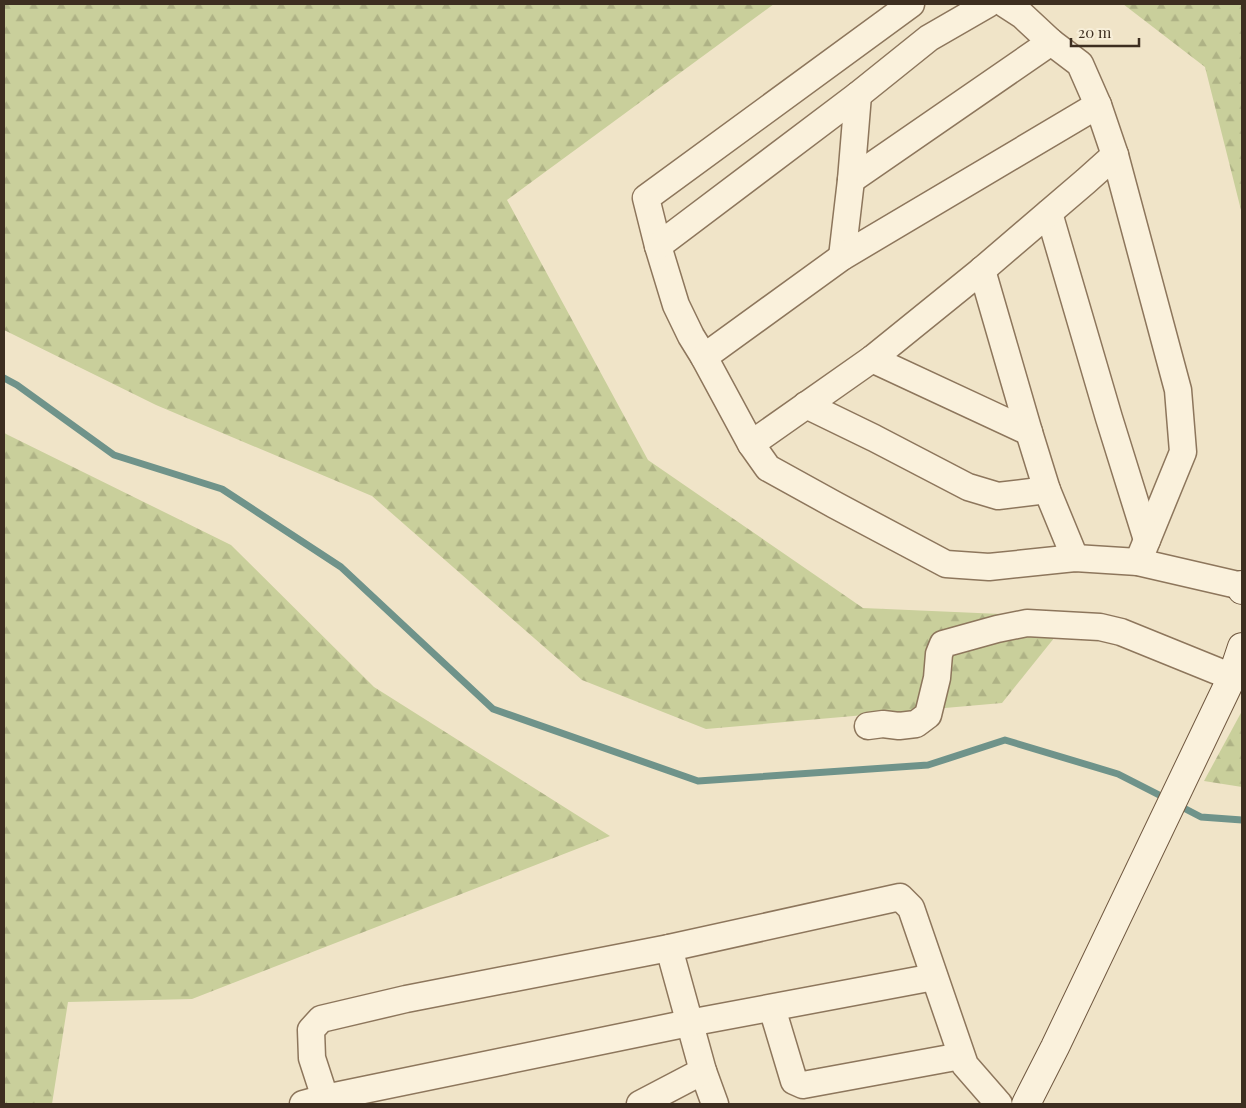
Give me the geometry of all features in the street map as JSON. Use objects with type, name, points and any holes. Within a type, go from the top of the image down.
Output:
[{"type":"street","points":[[910,4],[646,198],[676,305],[750,444],[768,468],[946,564],[989,567],[1143,551],[1242,587]]},
{"type":"street","points":[[658,246],[858,95],[929,38],[988,4]]},
{"type":"street","points":[[1005,4],[1022,15],[1051,42],[1080,64],[1098,105],[1114,154],[1178,390],[1183,452],[1143,551]]},
{"type":"street","points":[[851,180],[1051,42]]},
{"type":"street","points":[[842,258],[858,95]]},
{"type":"street","points":[[704,358],[842,258],[1098,105]]},
{"type":"street","points":[[750,444],[872,358],[982,270],[1114,154]]},
{"type":"street","points":[[1049,213],[1109,418],[1143,551]]},
{"type":"street","points":[[982,270],[1047,490],[1075,558]]},
{"type":"street","points":[[872,358],[1029,432]]},
{"type":"street","points":[[806,405],[968,487],[998,496],[1047,490]]},
{"type":"street","points":[[868,726],[916,724],[928,715],[938,678],[939,654],[943,644],[1027,623],[1100,627],[1121,632],[1232,677]]},
{"type":"street","points":[[1026,1104],[1055,1048],[1232,677],[1242,647]]},
{"type":"street","points":[[934,977],[689,1023],[318,1102],[312,1058],[311,1030],[321,1019],[406,999],[669,948],[900,897],[911,908],[965,1065],[999,1104]]},
{"type":"street","points":[[669,948],[702,1071],[715,1104]]},
{"type":"street","points":[[772,1008],[794,1081],[804,1085],[961,1056]]},
{"type":"street","points":[[640,1104],[702,1071]]},
{"type":"green space","points":[[4,4],[774,4],[507,200],[648,460],[863,608],[1071,617],[1002,703],[706,729],[582,680],[372,496],[156,405],[4,330]]},
{"type":"green space","points":[[1123,4],[1242,4],[1242,214],[1205,67]]},
{"type":"green space","points":[[4,433],[231,545],[374,687],[610,836],[192,999],[68,1002],[52,1104],[4,1104]]},
{"type":"green space","points":[[1242,711],[1242,787],[1204,781]]},
{"type":"waterway","points":[[4,378],[17,385],[114,455],[222,489],[341,567],[493,709],[698,781],[928,765],[1005,740],[1118,774],[1167,799]]},
{"type":"waterway","points":[[1176,804],[1201,817],[1242,820]]}]
